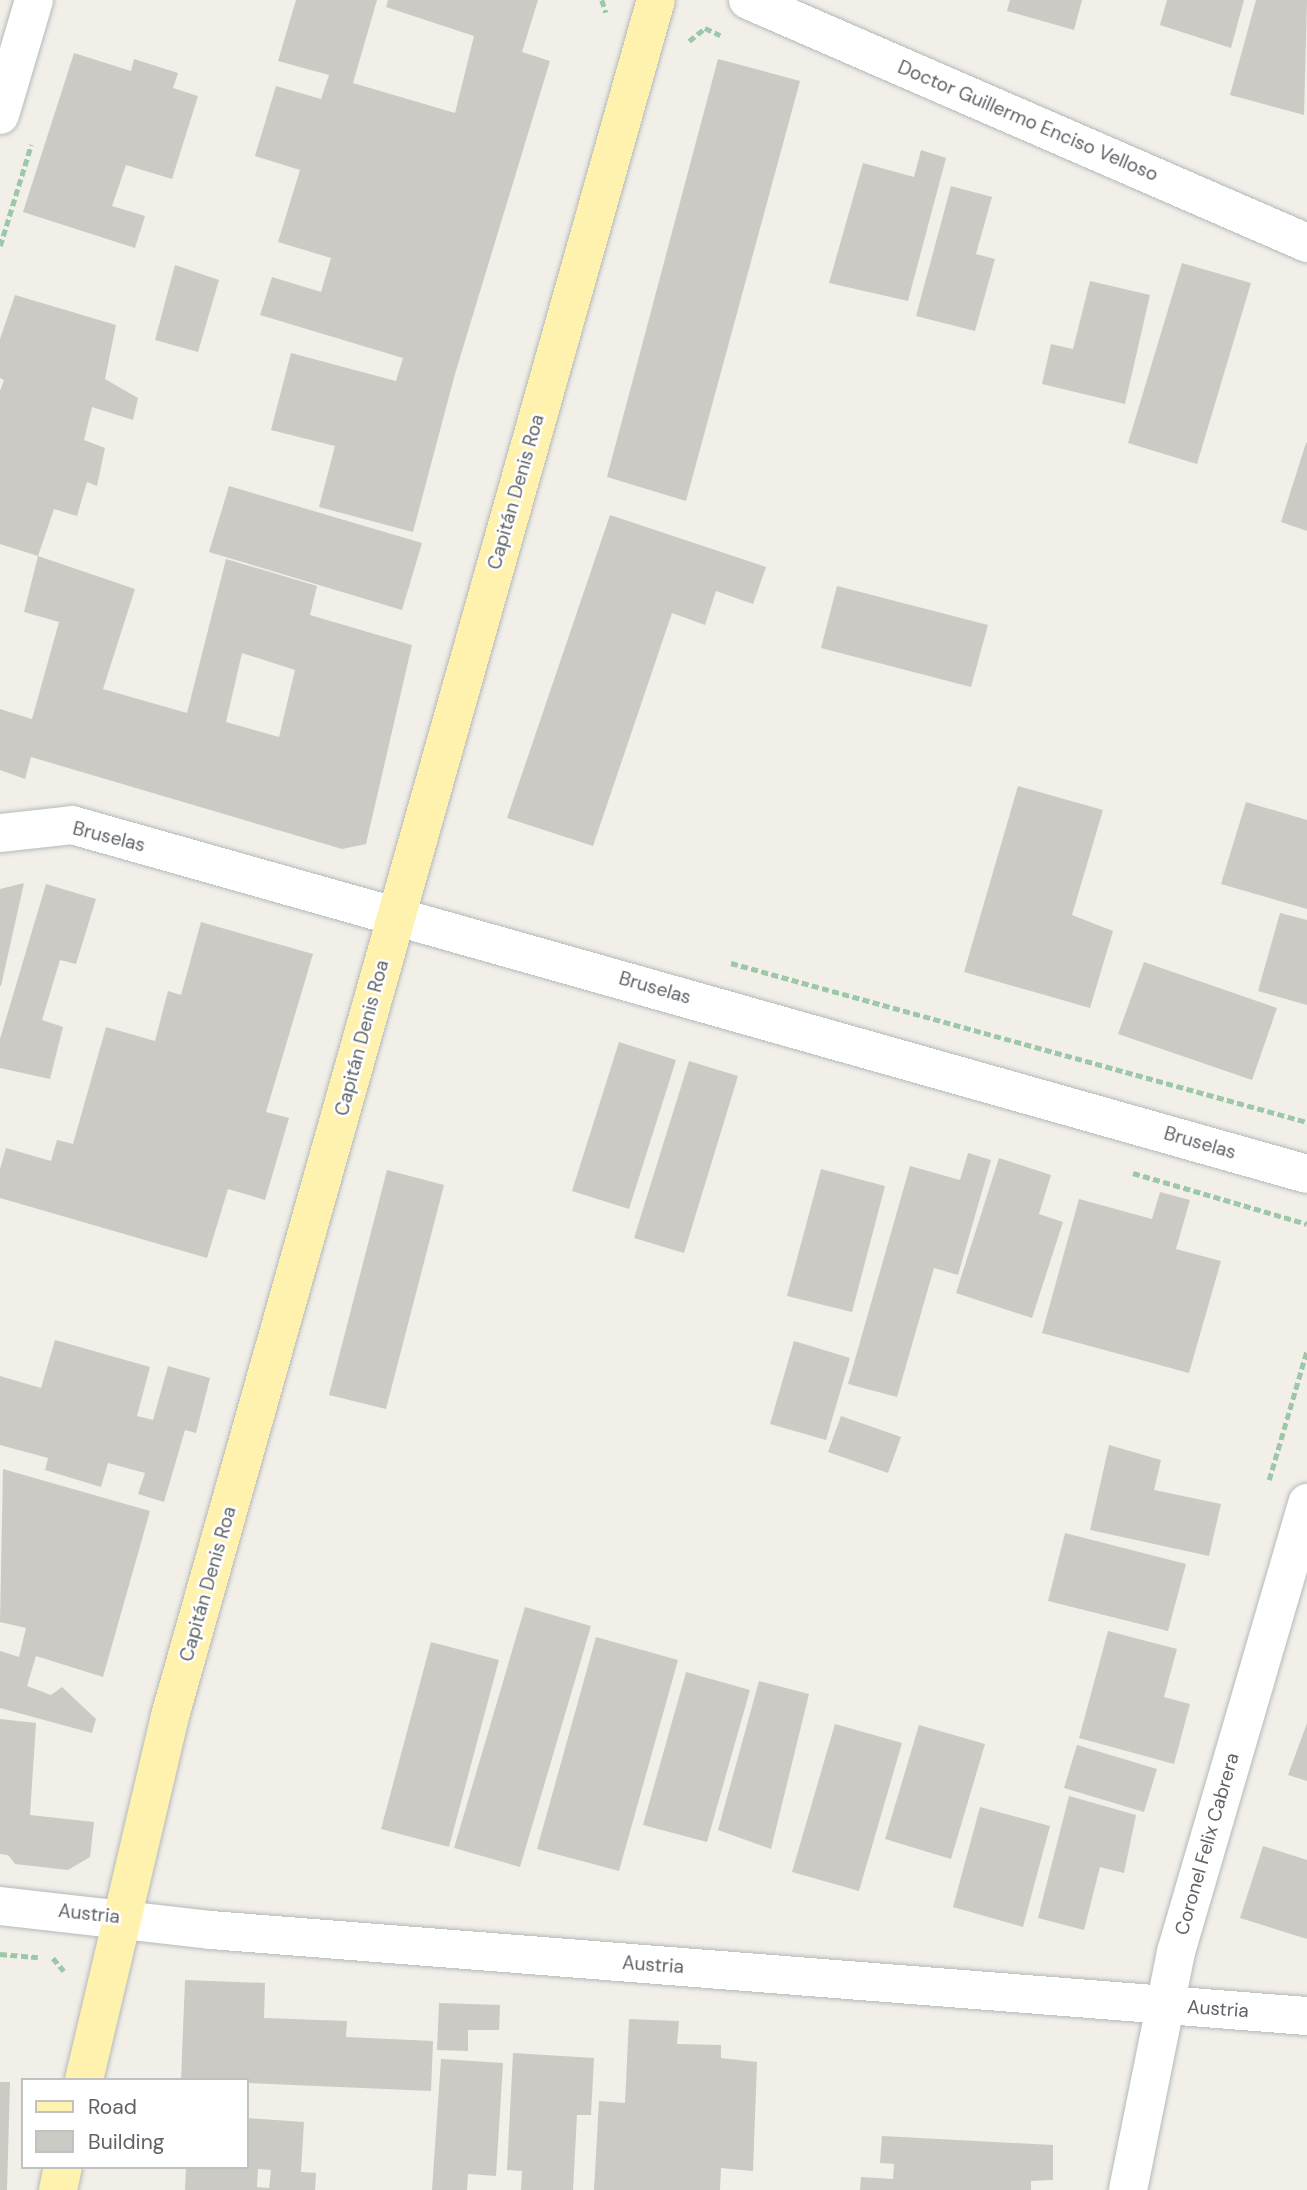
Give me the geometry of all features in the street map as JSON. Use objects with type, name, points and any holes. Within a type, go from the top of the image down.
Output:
[{"type":"main road","name":"Capitán Denis Roa","points":[[84,2078],[120,1917],[170,1716],[656,0]]},
{"type":"main road","points":[[58,2190],[63,2169]]},
{"type":"street","points":[[0,116],[34,0]]},
{"type":"street","name":"Doctor Guillermo Enciso Velloso","points":[[748,0],[1307,243]]},
{"type":"street","name":"Bruselas","points":[[0,833],[72,825],[396,914],[1307,1174]]},
{"type":"street","name":"Coronel Felix Cabrera","points":[[1128,2190],[1164,2006],[1307,1503]]},
{"type":"street","name":"Austria","points":[[0,1906],[120,1917],[211,1930],[1307,2016]]},
{"type":"path","points":[[705,29],[707,21]]},
{"type":"path","points":[[721,960],[1307,1122]]},
{"type":"path","points":[[0,1954],[58,1958],[65,1968],[62,1980]]},
{"type":"building","points":[[296,0],[377,0],[353,83],[455,113],[474,36],[386,7],[388,0],[538,0],[522,52],[550,61],[455,374],[413,532],[319,507],[335,446],[271,430],[291,353],[396,381],[403,358],[260,315],[272,277],[321,292],[331,258],[278,242],[300,170],[255,156],[276,86],[321,99],[329,75],[278,61]]},
{"type":"building","points":[[1010,0],[1082,0],[1074,30],[1007,11]]},
{"type":"building","points":[[1167,0],[1244,0],[1231,48],[1160,25]]},
{"type":"building","points":[[1256,0],[1307,0],[1304,115],[1230,95]]},
{"type":"building","points":[[74,53],[131,71],[134,59],[178,73],[173,88],[198,96],[172,179],[126,165],[112,206],[145,216],[135,248],[23,212]]},
{"type":"building","points":[[718,59],[800,81],[686,501],[607,477]]},
{"type":"building","points":[[921,150],[946,158],[908,301],[829,283],[863,163],[914,177]]},
{"type":"building","points":[[951,186],[992,197],[976,254],[995,259],[975,331],[916,316]]},
{"type":"building","points":[[1182,263],[1251,283],[1197,464],[1128,443]]},
{"type":"building","points":[[175,265],[219,280],[198,352],[155,340]]},
{"type":"building","points":[[1090,281],[1150,295],[1125,404],[1042,384],[1051,344],[1073,349]]},
{"type":"building","points":[[15,295],[116,325],[105,379],[138,398],[133,420],[92,407],[84,440],[105,448],[97,486],[87,482],[77,516],[54,509],[38,556],[0,544],[0,391],[4,380],[0,378],[0,339]]},
{"type":"building","points":[[1307,443],[1307,531],[1281,522]]},
{"type":"building","points":[[229,486],[422,543],[402,610],[209,552]]},
{"type":"building","points":[[610,515],[766,567],[753,604],[716,591],[705,625],[672,613],[593,846],[507,818]]},
{"type":"building","points":[[38,556],[135,589],[103,689],[187,713],[226,559],[317,586],[310,615],[412,645],[366,844],[342,849],[31,757],[25,779],[0,770],[0,709],[32,719],[59,622],[24,612]],"holes":[[[242,653],[295,670],[279,737],[226,722]]]},
{"type":"building","points":[[837,586],[988,625],[971,687],[821,648]]},
{"type":"building","points":[[1018,786],[1103,810],[1072,915],[1113,931],[1090,1008],[964,972]]},
{"type":"building","points":[[1246,802],[1307,820],[1307,909],[1221,884]]},
{"type":"building","points":[[24,883],[1,986],[0,986],[0,889]]},
{"type":"building","points":[[46,884],[96,899],[76,964],[60,960],[42,1020],[63,1027],[50,1079],[0,1068],[0,1039]]},
{"type":"building","points":[[1280,913],[1307,920],[1307,1005],[1258,991]]},
{"type":"building","points":[[201,922],[313,954],[266,1112],[289,1118],[265,1200],[228,1189],[207,1258],[0,1198],[0,1169],[6,1148],[51,1161],[57,1140],[73,1144],[106,1027],[155,1041],[168,991],[181,995]]},
{"type":"building","points":[[1144,962],[1277,1008],[1252,1080],[1118,1034]]},
{"type":"building","points":[[619,1042],[676,1060],[629,1209],[572,1191]]},
{"type":"building","points":[[689,1061],[738,1076],[684,1253],[634,1238]]},
{"type":"building","points":[[968,1153],[991,1160],[958,1275],[934,1268],[897,1397],[848,1384],[910,1166],[960,1180]]},
{"type":"building","points":[[999,1158],[1051,1175],[1039,1214],[1063,1222],[1032,1318],[956,1293]]},
{"type":"building","points":[[821,1169],[885,1186],[852,1312],[787,1296]]},
{"type":"building","points":[[387,1170],[444,1185],[386,1409],[329,1395]]},
{"type":"building","points":[[1160,1192],[1190,1200],[1176,1249],[1221,1261],[1189,1373],[1042,1333],[1079,1199],[1152,1219]]},
{"type":"building","points":[[55,1340],[150,1367],[137,1416],[153,1420],[168,1366],[210,1378],[196,1433],[185,1430],[164,1502],[138,1494],[145,1473],[108,1463],[101,1487],[45,1470],[48,1458],[0,1445],[0,1376],[41,1388]]},
{"type":"building","points":[[794,1341],[850,1358],[826,1440],[770,1424]]},
{"type":"building","points":[[841,1416],[901,1437],[888,1473],[828,1452]]},
{"type":"building","points":[[1109,1445],[1161,1460],[1154,1490],[1221,1504],[1209,1556],[1090,1530]]},
{"type":"building","points":[[3,1469],[150,1511],[103,1677],[36,1656],[27,1686],[51,1695],[62,1687],[96,1719],[92,1733],[0,1708],[0,1651],[19,1657],[26,1628],[0,1622]]},
{"type":"building","points":[[1065,1533],[1186,1564],[1168,1631],[1048,1601]]},
{"type":"building","points":[[525,1607],[591,1626],[520,1867],[454,1848]]},
{"type":"building","points":[[1108,1631],[1177,1649],[1164,1697],[1190,1704],[1174,1764],[1079,1738]]},
{"type":"building","points":[[596,1637],[678,1660],[619,1871],[537,1849]]},
{"type":"building","points":[[431,1642],[499,1660],[449,1847],[381,1829]]},
{"type":"building","points":[[686,1672],[750,1690],[707,1842],[643,1825]]},
{"type":"building","points":[[759,1681],[809,1694],[771,1849],[718,1830]]},
{"type":"building","points":[[0,1719],[36,1723],[30,1815],[94,1822],[90,1857],[68,1870],[15,1864],[8,1855],[0,1854]]},
{"type":"building","points":[[1307,1723],[1307,1781],[1288,1775]]},
{"type":"building","points":[[835,1724],[902,1743],[859,1891],[792,1872]]},
{"type":"building","points":[[919,1725],[985,1744],[951,1859],[885,1839]]},
{"type":"building","points":[[1077,1745],[1157,1769],[1144,1812],[1064,1788]]},
{"type":"building","points":[[1069,1796],[1136,1815],[1124,1873],[1100,1867],[1084,1930],[1038,1918]]},
{"type":"building","points":[[980,1807],[1050,1826],[1023,1927],[953,1907]]},
{"type":"building","points":[[1263,1846],[1307,1860],[1307,1939],[1240,1918]]},
{"type":"building","points":[[185,1980],[265,1983],[264,2018],[347,2021],[346,2037],[433,2041],[431,2091],[248,2083],[248,2078],[181,2078]]},
{"type":"building","points":[[439,2003],[500,2005],[499,2030],[468,2030],[468,2051],[437,2050]]},
{"type":"building","points":[[629,2019],[679,2021],[677,2044],[721,2045],[721,2058],[757,2062],[753,2171],[721,2168],[720,2190],[594,2190],[599,2101],[625,2103]]},
{"type":"building","points":[[513,2053],[594,2058],[591,2115],[577,2115],[573,2190],[521,2190],[522,2171],[507,2170]]},
{"type":"building","points":[[441,2059],[503,2063],[496,2176],[468,2174],[467,2190],[432,2190]]},
{"type":"building","points":[[0,2082],[10,2082],[7,2190],[0,2190]]},
{"type":"building","points":[[248,2118],[304,2122],[301,2172],[316,2173],[315,2190],[185,2190],[186,2169],[248,2169]],"holes":[[[258,2169],[271,2170],[269,2188],[257,2187]]]},
{"type":"building","points":[[882,2136],[1053,2145],[1053,2180],[1031,2181],[1031,2190],[860,2190],[861,2177],[893,2179],[894,2164],[880,2163]]}]
